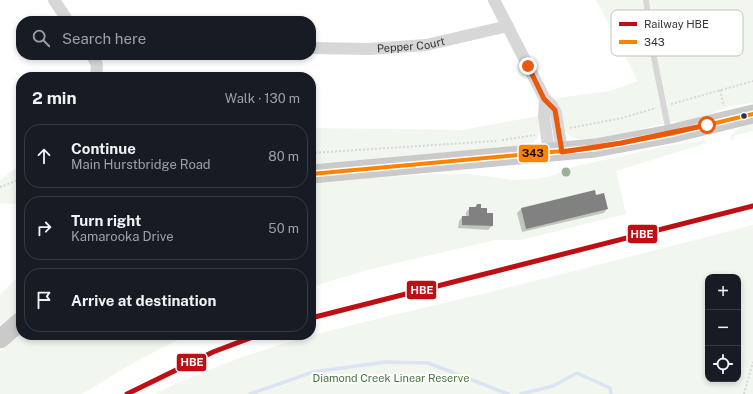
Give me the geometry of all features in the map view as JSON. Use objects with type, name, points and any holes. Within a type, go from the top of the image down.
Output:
[{"type":"main road","points":[[316,174],[556,153],[595,148],[670,134],[753,114]]},
{"type":"main road","points":[[0,339],[16,325]]},
{"type":"street","points":[[54,0],[65,16]]},
{"type":"street","points":[[494,0],[544,99],[555,110],[559,131],[556,153]]},
{"type":"street","name":"Pepper Court","points":[[316,48],[369,49],[426,45],[508,26]]},
{"type":"street","points":[[94,60],[97,65],[96,72]]},
{"type":"street","points":[[544,99],[546,133],[556,153]]},
{"type":"lane","points":[[646,0],[647,10]]},
{"type":"lane","points":[[654,56],[670,134]]},
{"type":"path","points":[[559,131],[622,118],[753,81]]},
{"type":"path","points":[[720,90],[724,107],[730,105]]},
{"type":"path","points":[[316,153],[500,140],[546,133]]},
{"type":"path","points":[[0,187],[16,181]]},
{"type":"path","points":[[744,394],[753,362]]},
{"type":"green space","points":[[596,0],[753,0],[753,103],[736,105],[686,123],[674,121],[598,138],[578,139],[570,136],[565,131],[556,98],[610,91],[638,81],[625,56],[743,56],[743,10],[611,10],[611,29]]},
{"type":"green space","points":[[538,116],[540,135],[535,141],[526,145],[316,164],[316,128],[462,130]]},
{"type":"green space","points":[[753,123],[753,131],[736,135],[732,141],[730,139],[733,133]]},
{"type":"green space","points":[[700,141],[705,141],[707,143],[616,171],[626,214],[521,240],[495,240],[367,270],[316,285],[316,183],[434,174],[470,174],[512,180],[537,179],[551,176],[573,167],[665,146]]},
{"type":"green space","points":[[16,168],[16,204],[0,203],[0,180]]},
{"type":"green space","name":"Diamond Creek Linear Reserve","points":[[753,225],[753,394],[155,394],[194,376],[272,347],[297,340],[316,340],[316,335]]},
{"type":"green space","points":[[16,280],[16,313],[0,326],[0,294]]},
{"type":"green space","points":[[16,338],[16,340],[178,340],[133,363],[82,394],[0,394],[0,351]]},
{"type":"building","points":[[595,190],[596,195],[604,193],[608,209],[526,229],[521,208]]},
{"type":"building","points":[[477,204],[481,204],[481,208],[487,208],[487,213],[493,213],[493,226],[462,225],[462,216],[469,216],[469,207],[476,207]]},
{"type":"waterway","points":[[250,394],[313,372],[386,362],[428,363],[508,394]]},
{"type":"waterway","points":[[521,394],[553,386],[577,373],[610,388],[611,394]]},
{"type":"rail line","name":"HBE","points":[[316,317],[753,206]]},
{"type":"rail line","name":"HBE","points":[[127,394],[213,352],[245,340]]},
{"type":"transit line","name":"343","points":[[316,174],[595,148],[670,134],[753,114]]},
{"type":"route","points":[[528,66],[544,99],[551,104],[555,110],[562,152],[595,148],[670,134],[707,125]]}]
